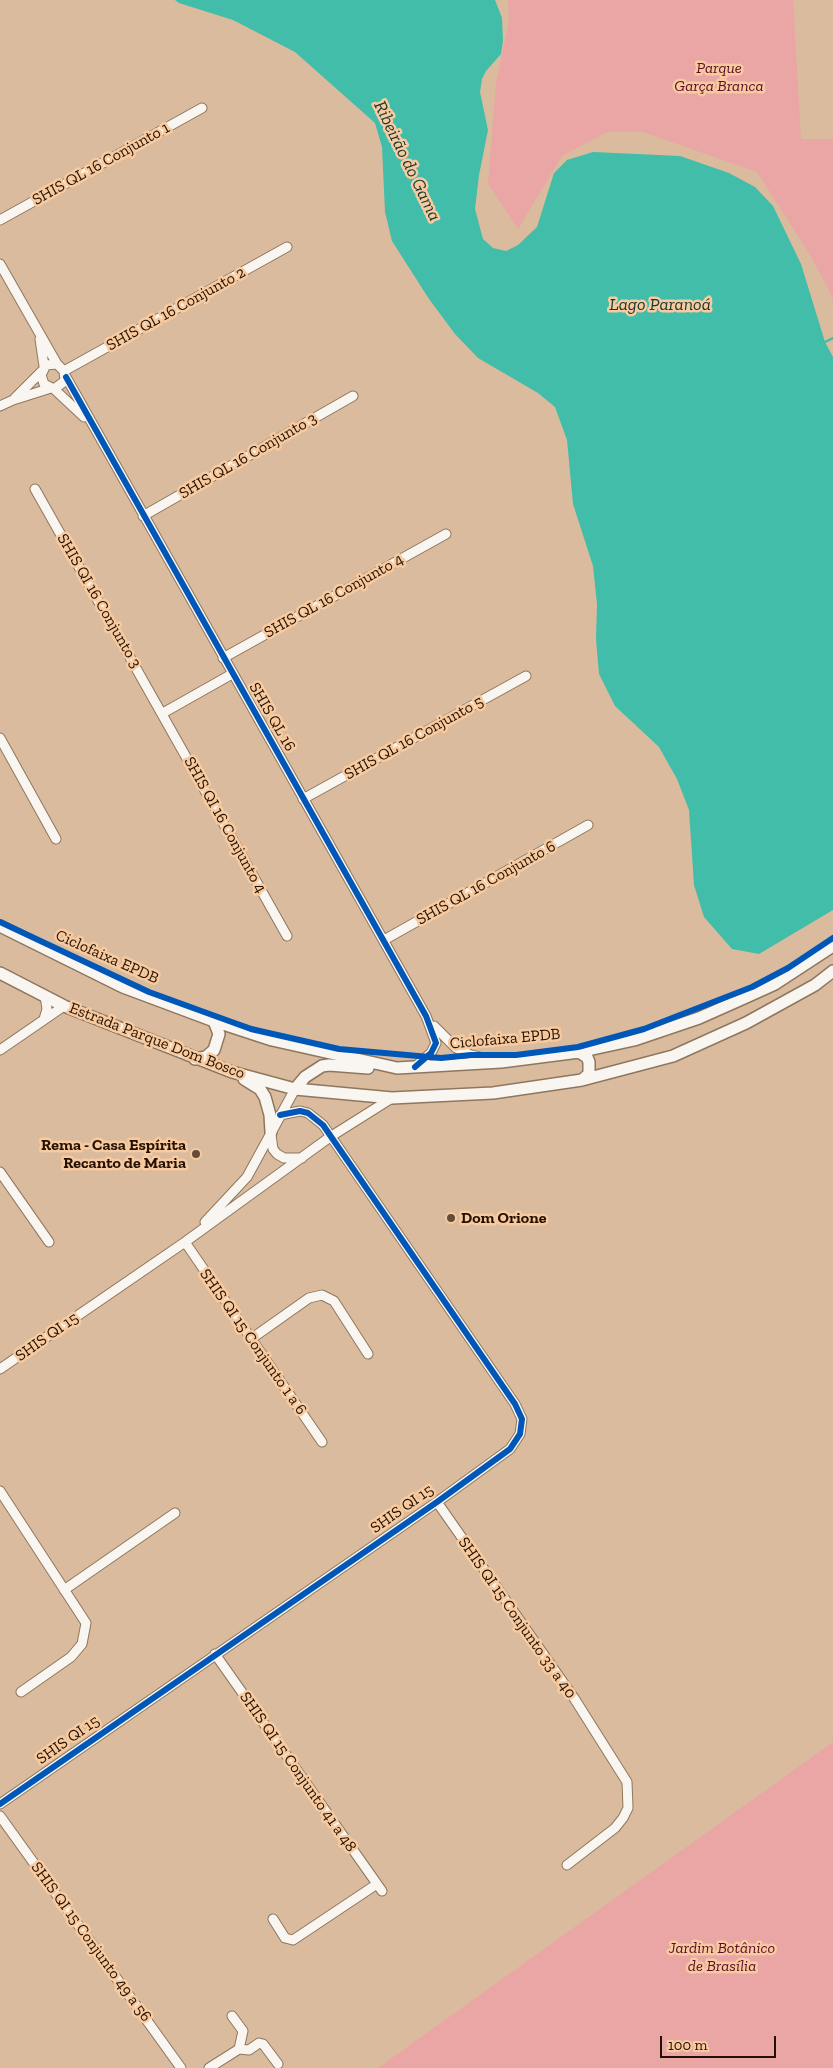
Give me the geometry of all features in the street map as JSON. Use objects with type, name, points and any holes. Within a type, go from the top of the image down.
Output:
[{"type":"main road","points":[[0,926],[123,986],[214,1021],[272,1040],[397,1068]]},
{"type":"main road","points":[[0,938],[11,932]]},
{"type":"main road","points":[[295,1089],[314,1070],[329,1065],[397,1068],[501,1062],[579,1052],[634,1040],[699,1018],[775,984],[833,946]]},
{"type":"main road","name":"Estrada Parque Dom Bosco","points":[[0,973],[64,1006],[194,1059],[232,1072],[295,1089],[392,1098],[493,1093],[582,1080],[673,1056],[746,1023],[815,985],[833,971]]},
{"type":"main road","points":[[194,1059],[206,1057],[214,1050],[219,1034],[214,1021]]},
{"type":"main road","points":[[579,1052],[589,1062],[588,1074],[582,1080]]},
{"type":"main road","points":[[232,1072],[252,1082],[265,1097],[270,1115],[271,1132]]},
{"type":"street","name":"SHIS QL 16 Conjunto 1","points":[[0,220],[202,108]]},
{"type":"street","name":"SHIS QL 16 Conjunto 2","points":[[65,374],[288,247]]},
{"type":"street","points":[[0,264],[57,364],[65,374],[62,385],[12,400],[0,406]]},
{"type":"street","points":[[39,332],[43,369],[42,381],[53,389]]},
{"type":"street","points":[[12,400],[43,369],[57,364]]},
{"type":"street","name":"SHIS QL 16","points":[[65,374],[143,516],[426,1016],[436,1043],[431,1053],[415,1067]]},
{"type":"street","name":"SHIS QL 16","points":[[53,389],[75,406],[94,428]]},
{"type":"street","name":"SHIS QL 16 Conjunto 3","points":[[143,516],[354,396]]},
{"type":"street","name":"SHIS QI 16 Conjunto 3","points":[[35,489],[163,713]]},
{"type":"street","name":"SHIS QL 16 Conjunto 4","points":[[223,658],[446,534]]},
{"type":"street","points":[[163,713],[232,674]]},
{"type":"street","name":"SHIS QL 16 Conjunto 5","points":[[303,799],[526,676]]},
{"type":"street","name":"SHIS QI 16 Conjunto 4","points":[[163,713],[287,936]]},
{"type":"street","points":[[0,738],[56,839]]},
{"type":"street","name":"SHIS QL 16 Conjunto 6","points":[[384,940],[588,825]]},
{"type":"street","points":[[44,1019],[47,1010],[45,996]]},
{"type":"street","points":[[0,1050],[64,1006]]},
{"type":"street","name":"SHIS QL 16","points":[[426,1016],[456,1048],[470,1055],[501,1062]]},
{"type":"street","name":"SHIS QI 15","points":[[193,1236],[247,1177],[295,1089]]},
{"type":"street","name":"SHIS QI 15","points":[[0,1369],[185,1242],[330,1137],[392,1098]]},
{"type":"street","points":[[280,1115],[294,1111],[308,1113],[318,1120],[330,1137]]},
{"type":"street","points":[[271,1132],[271,1142],[278,1154],[291,1160],[303,1158]]},
{"type":"street","name":"SHIS QI 15","points":[[0,1804],[437,1502],[510,1449],[520,1434],[522,1419],[515,1404],[330,1137]]},
{"type":"street","points":[[0,1172],[49,1242]]},
{"type":"street","name":"SHIS QI 15 Conjunto 1 a 6","points":[[185,1242],[322,1442]]},
{"type":"street","points":[[252,1340],[309,1298],[322,1295],[334,1301],[368,1354]]},
{"type":"street","points":[[0,1491],[86,1623],[82,1644],[71,1657],[21,1692]]},
{"type":"street","name":"SHIS QI 15 Conjunto 33 a 40","points":[[437,1502],[597,1735],[627,1782],[628,1808],[615,1828],[567,1864]]},
{"type":"street","points":[[64,1590],[175,1513]]},
{"type":"street","name":"SHIS QI 15 Conjunto 41 a 48","points":[[215,1654],[379,1888],[293,1940],[285,1938],[273,1919]]},
{"type":"street","name":"SHIS QI 15 Conjunto 49 a 56","points":[[0,1816],[181,2068]]},
{"type":"street","points":[[232,2016],[243,2031],[239,2049]]},
{"type":"street","points":[[243,2036],[253,2037],[256,2044]]},
{"type":"street","points":[[209,2068],[239,2049],[249,2050],[256,2044],[263,2044],[278,2064]]},
{"type":"green space","name":"Parque Garça Branca","points":[[508,0],[793,0],[801,139],[833,139],[833,298],[809,253],[757,172],[643,132],[607,132],[562,156],[518,229],[488,184],[496,83],[509,21]]},
{"type":"green space","name":"Jardim Botânico de Brasília","points":[[833,1742],[833,2068],[378,2068]]},
{"type":"water","name":"Lago Paranoá","points":[[175,0],[495,0],[502,18],[503,41],[501,54],[486,71],[482,79],[480,92],[488,130],[479,175],[475,209],[483,239],[493,248],[506,251],[518,245],[537,227],[554,173],[567,160],[593,152],[680,156],[729,173],[755,187],[773,206],[801,264],[825,342],[833,357],[833,910],[759,954],[732,949],[704,917],[694,885],[689,810],[677,779],[659,747],[615,706],[599,674],[596,639],[597,604],[593,566],[573,504],[567,440],[555,407],[538,393],[478,358],[455,334],[429,299],[392,241],[385,212],[382,147],[375,123],[295,52],[233,20],[179,3]]},
{"type":"waterway","points":[[825,342],[833,338]]},
{"type":"cycle path","points":[[66,377],[426,1016],[436,1043],[431,1053],[415,1067]]},
{"type":"cycle path","name":"Ciclofaixa EPDB","points":[[0,922],[149,992],[251,1029],[339,1049],[441,1058],[471,1055],[516,1055],[578,1047],[644,1029],[752,987],[788,968],[833,938]]},
{"type":"cycle path","points":[[0,1804],[437,1502],[510,1449],[520,1434],[522,1419],[515,1404],[323,1125],[308,1113],[300,1111],[280,1115]]},
{"type":"place","name":"Rema - Casa Espírita Recanto de Maria","points":[[196,1154]]},
{"type":"place","name":"Dom Orione","points":[[451,1218]]},
{"type":"water label","name":"Ribeirão do Gama","points":[[407,161]]}]
